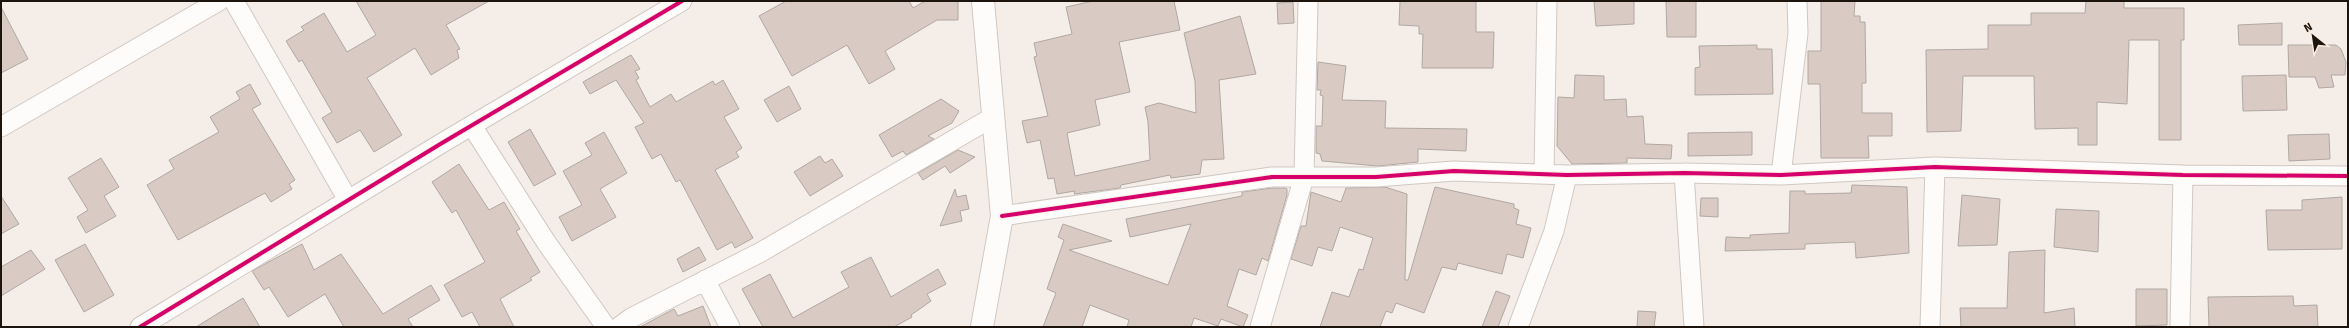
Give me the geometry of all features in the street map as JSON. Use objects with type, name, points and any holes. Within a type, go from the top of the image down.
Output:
[{"type":"main road","points":[[982,327],[1002,216],[983,1]]},
{"type":"street","points":[[1,127],[219,1]]},
{"type":"street","points":[[234,1],[348,200]]},
{"type":"street","points":[[140,327],[472,126],[659,7],[682,1]]},
{"type":"street","points":[[1260,327],[1304,177],[1308,1]]},
{"type":"street","points":[[1544,173],[1547,1]]},
{"type":"street","points":[[1781,175],[1798,33],[1797,1]]},
{"type":"street","points":[[619,327],[631,318],[761,252],[874,188],[993,117]]},
{"type":"street","points":[[472,126],[546,242],[606,327]]},
{"type":"street","points":[[1002,216],[1272,177],[1376,177],[1454,171],[1567,175],[1684,173],[1781,175],[1935,167],[2183,175],[2348,176]]},
{"type":"street","points":[[1930,327],[1935,167]]},
{"type":"street","points":[[1684,173],[1694,327]]},
{"type":"street","points":[[1518,327],[1554,231],[1567,175]]},
{"type":"street","points":[[2180,327],[2183,175]]},
{"type":"street","points":[[705,280],[730,327]]},
{"type":"building","points":[[356,1],[489,1],[446,25],[460,49],[457,50],[459,58],[431,75],[415,48],[367,78],[402,135],[374,152],[360,130],[337,143],[322,118],[332,112],[302,60],[299,62],[286,41],[304,30],[301,27],[324,13],[347,52],[376,35]]},
{"type":"building","points":[[786,1],[909,1],[913,8],[925,1],[958,1],[958,20],[937,20],[885,51],[895,69],[869,84],[847,45],[792,76],[759,16]]},
{"type":"building","points":[[1093,1],[1174,1],[1180,30],[1119,42],[1130,92],[1095,100],[1100,125],[1067,133],[1075,176],[1150,160],[1148,122],[1145,107],[1159,103],[1196,113],[1195,81],[1184,33],[1240,16],[1256,74],[1219,80],[1224,159],[1202,160],[1200,174],[1171,178],[1170,175],[1121,185],[1120,188],[1074,194],[1075,191],[1057,194],[1054,178],[1048,179],[1040,140],[1027,143],[1022,121],[1048,116],[1034,57],[1037,56],[1034,43],[1072,34],[1066,7]]},
{"type":"building","points":[[1400,1],[1476,1],[1476,32],[1494,32],[1493,68],[1422,68],[1423,34],[1419,34],[1419,26],[1399,25]]},
{"type":"building","points":[[1594,1],[1634,1],[1634,24],[1596,26]]},
{"type":"building","points":[[1666,1],[1696,1],[1696,37],[1667,37]]},
{"type":"building","points":[[1821,1],[1855,1],[1854,16],[1860,16],[1860,22],[1865,22],[1866,83],[1862,83],[1862,113],[1892,113],[1892,136],[1868,136],[1869,158],[1821,158],[1820,84],[1808,84],[1808,51],[1821,51]]},
{"type":"building","points":[[2086,1],[2124,1],[2124,8],[2184,8],[2184,40],[2181,40],[2181,140],[2159,140],[2159,40],[2129,40],[2127,104],[2097,102],[2097,145],[2078,145],[2078,128],[2035,129],[2034,76],[1963,76],[1961,131],[1927,132],[1926,50],[1988,49],[1988,25],[2031,25],[2031,13],[2085,13]]},
{"type":"building","points":[[1293,2],[1294,23],[1278,24],[1277,3]]},
{"type":"building","points":[[1,7],[28,59],[1,73]]},
{"type":"building","points":[[2282,23],[2282,45],[2239,45],[2238,25]]},
{"type":"building","points":[[1757,45],[1757,49],[1772,49],[1773,94],[1695,95],[1695,68],[1700,67],[1699,46]]},
{"type":"building","points":[[2288,45],[2336,45],[2341,49],[2346,62],[2345,75],[2331,75],[2334,87],[2319,88],[2315,77],[2289,77]]},
{"type":"building","points":[[631,55],[640,69],[635,71],[639,78],[636,80],[650,107],[671,94],[676,102],[713,81],[715,85],[723,80],[739,109],[724,117],[742,148],[736,152],[739,157],[715,170],[753,238],[735,248],[732,242],[717,250],[680,180],[676,182],[661,154],[652,159],[635,127],[644,123],[616,80],[590,94],[583,82]]},
{"type":"building","points":[[1318,62],[1346,66],[1342,100],[1386,101],[1385,128],[1467,129],[1466,151],[1418,149],[1418,162],[1378,166],[1322,161],[1320,154],[1316,153],[1316,126],[1322,126],[1323,96],[1320,95],[1321,90],[1317,90]]},
{"type":"building","points":[[1575,75],[1604,76],[1604,100],[1626,99],[1627,117],[1643,116],[1645,144],[1672,145],[1671,159],[1627,158],[1627,163],[1572,164],[1557,146],[1558,97],[1574,98]]},
{"type":"building","points":[[2286,75],[2287,110],[2243,111],[2242,76]]},
{"type":"building","points":[[250,84],[261,104],[252,109],[295,180],[289,184],[292,189],[271,202],[265,193],[178,240],[147,185],[174,169],[169,160],[219,132],[210,117],[240,99],[236,92]]},
{"type":"building","points":[[789,86],[801,109],[777,122],[764,100]]},
{"type":"building","points":[[941,99],[959,111],[952,123],[928,136],[934,139],[906,155],[903,151],[892,157],[879,135]]},
{"type":"building","points":[[530,129],[556,174],[534,186],[508,142]]},
{"type":"building","points":[[604,132],[627,173],[600,189],[616,217],[572,241],[559,217],[582,205],[563,171],[592,155],[585,143]]},
{"type":"building","points":[[1752,132],[1752,155],[1688,156],[1688,133]]},
{"type":"building","points":[[2329,134],[2330,159],[2289,161],[2288,135]]},
{"type":"building","points":[[958,150],[975,157],[950,173],[945,166],[923,180],[918,173]]},
{"type":"building","points":[[820,156],[825,163],[832,159],[843,176],[810,196],[794,172]]},
{"type":"building","points":[[101,158],[119,187],[104,196],[116,216],[86,233],[77,217],[88,210],[68,178]]},
{"type":"building","points":[[459,164],[489,210],[504,202],[520,229],[516,231],[540,272],[530,278],[532,280],[500,299],[514,327],[480,327],[472,312],[462,317],[444,285],[485,262],[456,210],[452,213],[432,182]]},
{"type":"building","points":[[1852,185],[1907,187],[1909,253],[1856,258],[1855,242],[1805,244],[1805,249],[1725,251],[1726,237],[1750,238],[1750,235],[1789,233],[1790,191],[1805,191],[1805,194],[1851,193]]},
{"type":"building","points":[[1385,187],[1407,194],[1405,280],[1408,280],[1435,187],[1514,204],[1514,208],[1519,210],[1516,224],[1531,228],[1523,258],[1507,254],[1502,274],[1458,263],[1456,270],[1442,267],[1424,313],[1396,303],[1392,313],[1386,311],[1380,327],[1320,327],[1332,292],[1349,297],[1359,269],[1363,270],[1373,238],[1340,227],[1332,251],[1318,247],[1312,266],[1291,259],[1301,226],[1306,226],[1311,192],[1341,202],[1346,188]]},
{"type":"building","points":[[1273,188],[1287,189],[1287,195],[1268,261],[1262,258],[1256,275],[1239,269],[1227,306],[1248,315],[1243,327],[1221,319],[1218,326],[1194,318],[1191,327],[1127,327],[1129,320],[1090,305],[1082,327],[1043,327],[1056,293],[1047,289],[1064,240],[1058,237],[1063,224],[1112,241],[1069,250],[1168,285],[1191,224],[1130,237],[1126,219],[1242,196],[1242,192]]},
{"type":"building","points":[[955,189],[957,197],[966,195],[969,209],[960,211],[962,221],[940,226]]},
{"type":"building","points":[[1962,195],[2000,199],[1997,245],[1958,246]]},
{"type":"building","points":[[1,196],[19,224],[1,234]]},
{"type":"building","points":[[2342,197],[2342,249],[2268,250],[2266,210],[2302,210],[2302,200]]},
{"type":"building","points":[[1701,198],[1718,198],[1718,217],[1700,216]]},
{"type":"building","points":[[2056,209],[2099,211],[2098,252],[2054,247]]},
{"type":"building","points":[[85,244],[114,295],[84,312],[55,260]]},
{"type":"building","points":[[302,244],[314,270],[341,254],[383,314],[431,285],[440,300],[408,319],[413,327],[344,327],[325,294],[288,317],[269,287],[264,290],[252,271]]},
{"type":"building","points":[[699,247],[706,260],[683,272],[677,259]]},
{"type":"building","points":[[31,250],[45,269],[1,296],[1,267]]},
{"type":"building","points":[[2045,250],[2044,313],[2074,308],[2075,327],[1961,327],[1960,308],[2007,308],[2009,252]]},
{"type":"building","points":[[871,257],[891,297],[938,269],[946,284],[927,294],[931,301],[911,315],[912,317],[894,327],[763,327],[742,289],[770,274],[793,318],[849,287],[841,272]]},
{"type":"building","points":[[2136,289],[2167,289],[2167,325],[2136,326]]},
{"type":"building","points":[[1496,291],[1510,296],[1498,327],[1482,327]]},
{"type":"building","points":[[2293,296],[2294,306],[2317,305],[2318,327],[2209,327],[2208,297]]},
{"type":"building","points":[[243,298],[260,327],[196,327]]},
{"type":"building","points":[[703,306],[711,327],[640,327],[674,309],[678,316]]},
{"type":"building","points":[[1638,311],[1656,312],[1654,327],[1637,327]]},
{"type":"cycle path","points":[[140,327],[442,143],[682,1]]},
{"type":"cycle path","points":[[1002,216],[1272,177],[1376,177],[1454,171],[1567,175],[1684,173],[1781,175],[1935,167],[2183,175],[2348,176]]}]
